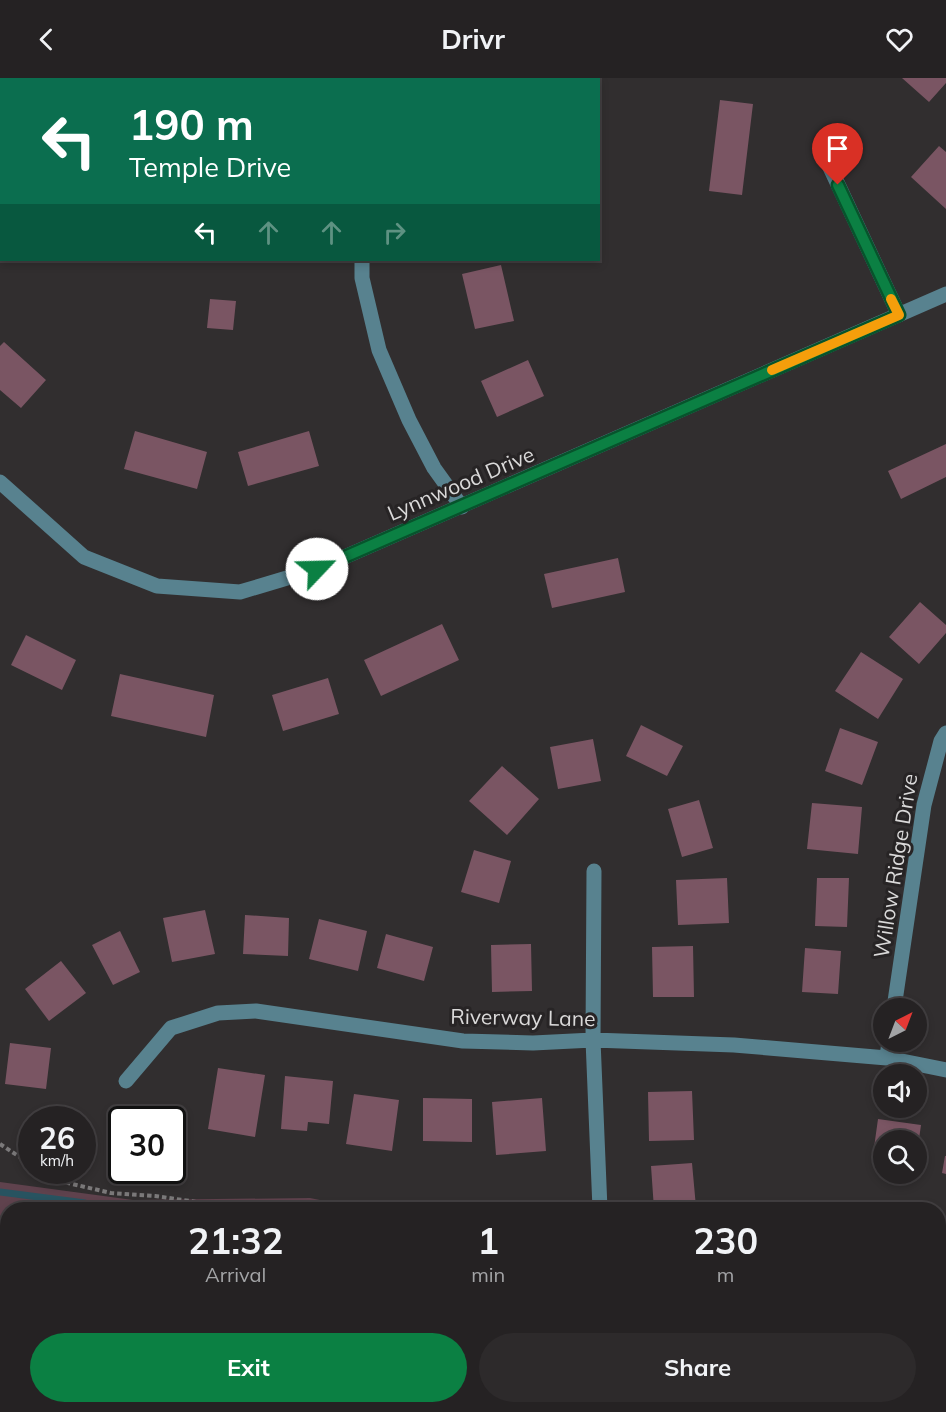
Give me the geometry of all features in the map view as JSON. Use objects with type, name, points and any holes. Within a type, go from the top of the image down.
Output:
[{"type":"street","points":[[828,164],[899,315]]},
{"type":"street","points":[[362,261],[362,278],[379,350],[409,420],[429,459],[462,507]]},
{"type":"street","name":"Lynnwood Drive","points":[[0,482],[84,557],[157,586],[240,592],[317,569],[946,294]]},
{"type":"street","name":"Willow Ridge Drive","points":[[895,998],[924,805],[940,741],[946,733]]},
{"type":"street","points":[[594,871],[592,1040],[600,1202]]},
{"type":"street","name":"Riverway Lane","points":[[126,1081],[171,1028],[218,1013],[256,1011],[464,1041],[533,1043],[592,1040],[734,1045],[887,1058],[946,1070]]},
{"type":"street","points":[[887,1058],[888,1052]]},
{"type":"path","points":[[0,1144],[18,1156]]},
{"type":"path","points":[[72,1184],[111,1193],[155,1196],[190,1202]]},
{"type":"shaded area","points":[[0,1182],[133,1200],[310,1198],[330,1202],[0,1202]]},
{"type":"building","points":[[902,78],[946,78],[946,83],[929,102]]},
{"type":"building","points":[[720,100],[753,104],[742,195],[709,191]]},
{"type":"building","points":[[939,146],[946,152],[946,209],[911,177]]},
{"type":"building","points":[[246,261],[284,261],[246,263]]},
{"type":"building","points":[[501,265],[514,321],[475,329],[462,274]]},
{"type":"building","points":[[210,299],[236,301],[233,330],[207,328]]},
{"type":"building","points":[[4,342],[46,380],[21,408],[0,390],[0,346]]},
{"type":"building","points":[[528,360],[544,396],[497,417],[481,381]]},
{"type":"building","points":[[135,431],[207,452],[197,489],[124,469]]},
{"type":"building","points":[[309,431],[319,466],[248,486],[238,452]]},
{"type":"building","points":[[946,444],[946,477],[901,499],[888,471]]},
{"type":"building","points":[[618,558],[625,592],[552,608],[544,574]]},
{"type":"building","points":[[920,602],[946,625],[946,633],[919,664],[889,637]]},
{"type":"building","points":[[442,624],[459,660],[381,696],[364,660]]},
{"type":"building","points":[[26,635],[76,660],[62,690],[11,665]]},
{"type":"building","points":[[861,652],[903,679],[878,719],[835,691]]},
{"type":"building","points":[[120,674],[214,695],[206,737],[111,716]]},
{"type":"building","points":[[328,678],[339,714],[283,731],[272,695]]},
{"type":"building","points":[[641,725],[683,746],[667,776],[626,756]]},
{"type":"building","points":[[840,728],[878,742],[862,785],[825,771]]},
{"type":"building","points":[[593,739],[601,781],[558,789],[550,747]]},
{"type":"building","points":[[502,766],[539,799],[507,835],[469,801]]},
{"type":"building","points":[[699,800],[713,848],[682,857],[668,809]]},
{"type":"building","points":[[812,803],[862,807],[858,854],[807,849]]},
{"type":"building","points":[[474,850],[511,861],[499,903],[461,892]]},
{"type":"building","points":[[727,878],[729,923],[678,925],[676,880]]},
{"type":"building","points":[[817,878],[849,878],[847,927],[815,926]]},
{"type":"building","points":[[205,910],[215,954],[172,962],[163,918]]},
{"type":"building","points":[[245,915],[289,918],[288,956],[243,954]]},
{"type":"building","points":[[319,919],[367,931],[358,971],[309,959]]},
{"type":"building","points":[[120,931],[140,972],[113,985],[92,945]]},
{"type":"building","points":[[386,934],[433,947],[424,981],[377,968]]},
{"type":"building","points":[[531,944],[532,991],[492,992],[491,945]]},
{"type":"building","points":[[693,946],[694,997],[653,997],[652,947]]},
{"type":"building","points":[[805,948],[841,951],[838,994],[802,992]]},
{"type":"building","points":[[61,961],[86,993],[49,1021],[25,989]]},
{"type":"building","points":[[10,1043],[51,1048],[46,1089],[5,1084]]},
{"type":"building","points":[[218,1068],[265,1075],[255,1137],[208,1129]]},
{"type":"building","points":[[285,1076],[333,1081],[329,1124],[308,1122],[307,1131],[281,1129]]},
{"type":"building","points":[[692,1091],[694,1140],[649,1141],[648,1092]]},
{"type":"building","points":[[354,1094],[399,1100],[392,1151],[346,1144]]},
{"type":"building","points":[[423,1098],[472,1099],[472,1142],[423,1141]]},
{"type":"building","points":[[542,1098],[546,1151],[496,1155],[492,1102]]},
{"type":"building","points":[[878,1119],[921,1125],[920,1130],[876,1130]]},
{"type":"building","points":[[946,1156],[946,1174],[942,1173]]},
{"type":"building","points":[[692,1163],[696,1202],[654,1202],[651,1166]]},
{"type":"waterway","points":[[0,1192],[77,1202]]},
{"type":"slow traffic","points":[[772,370],[899,315],[891,299]]},
{"type":"route","points":[[317,569],[899,315],[838,185]]}]
